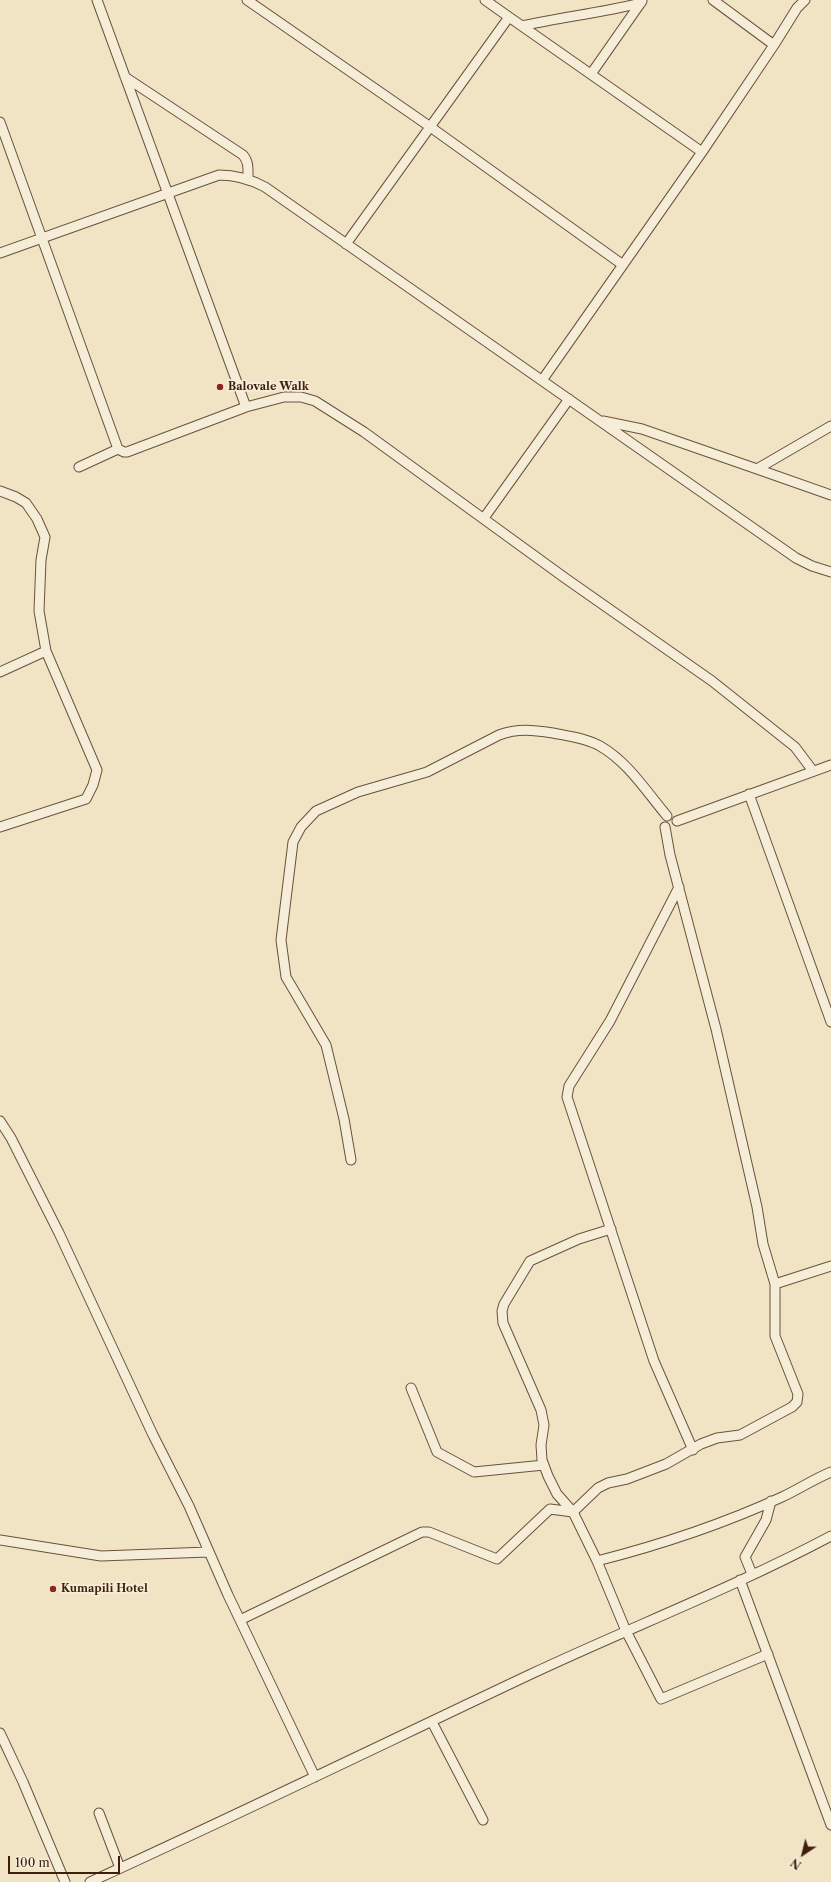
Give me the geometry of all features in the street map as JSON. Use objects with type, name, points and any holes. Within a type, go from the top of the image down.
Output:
[{"type":"street","points":[[97,0],[246,407]]},
{"type":"street","points":[[247,0],[429,126],[623,265]]},
{"type":"street","points":[[485,0],[702,152]]},
{"type":"street","points":[[713,0],[774,45]]},
{"type":"street","points":[[543,379],[702,152],[797,8],[805,0]]},
{"type":"street","points":[[522,26],[554,18],[606,12],[642,2]]},
{"type":"street","points":[[591,74],[642,2]]},
{"type":"street","points":[[346,244],[429,126],[509,17]]},
{"type":"street","points":[[125,78],[242,155],[247,160],[248,179]]},
{"type":"street","points":[[0,122],[118,449],[127,452],[246,407],[292,396],[315,401],[364,432],[565,578],[712,681],[795,747],[813,771]]},
{"type":"street","points":[[0,252],[219,175],[229,175],[248,179],[265,187],[543,379],[569,399],[796,558],[812,566],[831,572]]},
{"type":"street","points":[[484,518],[569,399]]},
{"type":"street","points":[[599,420],[642,429],[831,495]]},
{"type":"street","points":[[757,469],[831,426]]},
{"type":"street","points":[[79,466],[118,449]]},
{"type":"street","points":[[0,491],[16,497],[26,503],[37,518],[45,536],[41,560],[39,611],[46,652],[97,770],[86,799],[0,827]]},
{"type":"street","points":[[0,672],[46,652]]},
{"type":"street","points":[[351,1160],[344,1119],[326,1045],[286,977],[281,940],[282,924],[290,853],[293,842],[301,827],[316,811],[337,801],[358,792],[428,772],[499,735],[523,729],[568,736],[599,745],[631,771],[667,816]]},
{"type":"street","points":[[665,827],[674,827],[677,821],[831,765]]},
{"type":"street","points":[[749,794],[831,1022]]},
{"type":"street","points":[[572,1512],[598,1488],[608,1483],[627,1479],[666,1464],[693,1450],[701,1444],[717,1438],[740,1435],[792,1407],[797,1402],[798,1394],[796,1386],[774,1336],[775,1284],[763,1244],[757,1207],[716,1029],[670,855],[663,819],[667,816],[673,816],[677,821]]},
{"type":"street","points":[[679,887],[610,1021],[569,1086],[567,1097],[654,1361],[693,1450]]},
{"type":"street","points":[[0,1121],[11,1138],[59,1233],[153,1435],[189,1506],[208,1552],[315,1777]]},
{"type":"street","points":[[611,1229],[579,1239],[530,1262],[502,1311],[503,1323],[541,1410],[544,1426],[541,1445],[544,1465],[558,1494],[572,1512],[597,1561],[626,1631],[661,1700],[768,1654]]},
{"type":"street","points":[[775,1284],[831,1266]]},
{"type":"street","points":[[411,1388],[437,1452],[474,1472],[544,1465]]},
{"type":"street","points":[[597,1561],[670,1540],[719,1523],[831,1472]]},
{"type":"street","points":[[752,1574],[746,1557],[766,1520],[770,1501]]},
{"type":"street","points":[[240,1620],[422,1532],[429,1532],[498,1559],[550,1509],[572,1512]]},
{"type":"street","points":[[90,1882],[626,1631],[740,1580],[831,1536]]},
{"type":"street","points":[[0,1540],[101,1556],[208,1552]]},
{"type":"street","points":[[740,1580],[831,1825]]},
{"type":"street","points":[[432,1722],[483,1820]]},
{"type":"street","points":[[0,1732],[23,1782],[65,1882]]},
{"type":"street","points":[[99,1813],[120,1868]]},
{"type":"place","name":"Balovale Walk","points":[[220,387]]},
{"type":"place","name":"Kumapili Hotel","points":[[53,1589]]}]
